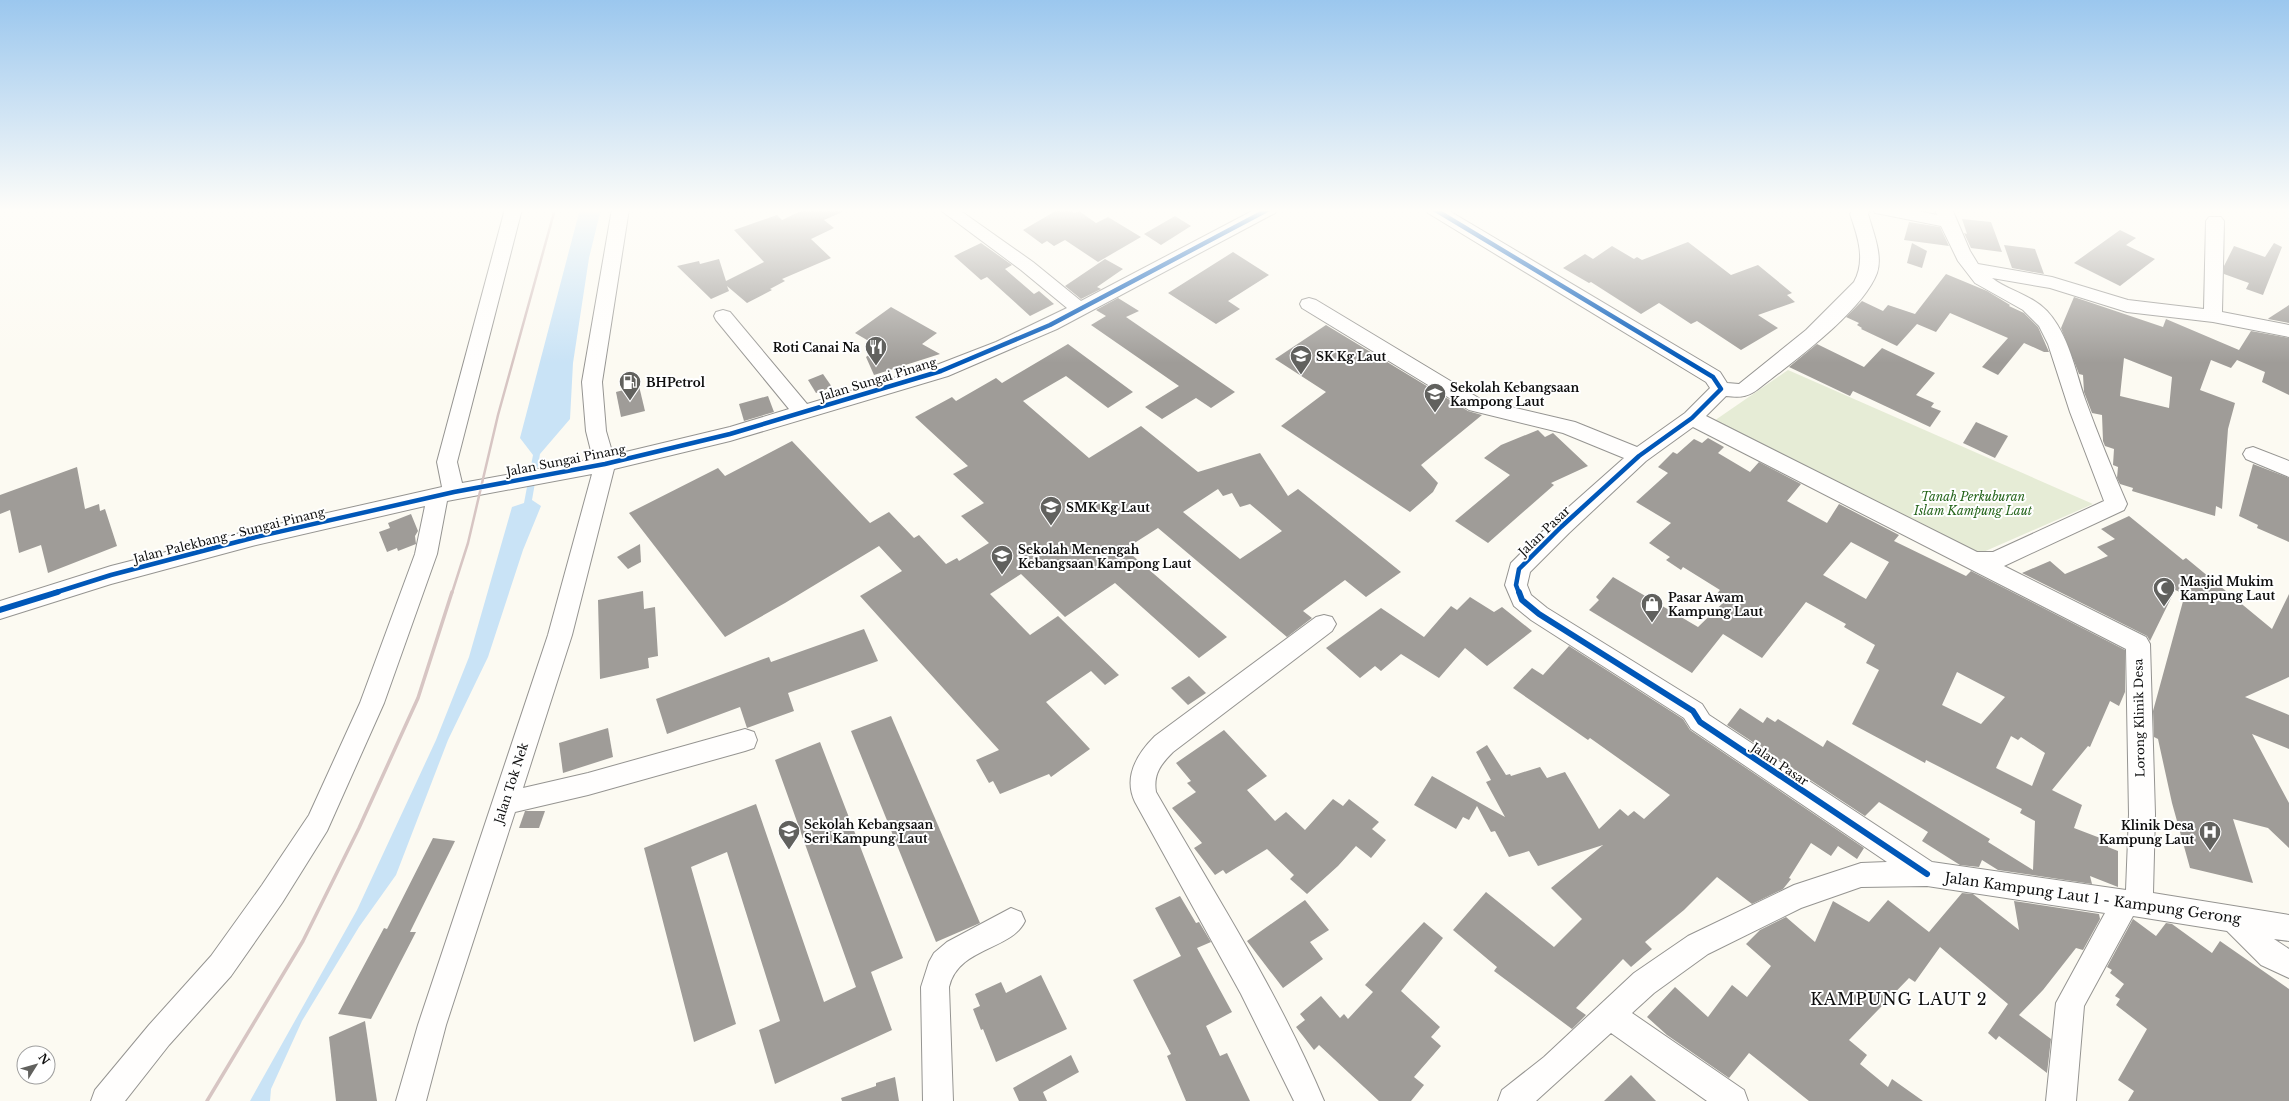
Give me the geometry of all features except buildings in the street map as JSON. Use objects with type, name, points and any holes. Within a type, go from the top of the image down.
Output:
[{"type":"street","points":[[106,1101],[160,1035],[221,966],[272,894],[318,823],[372,703],[426,554],[452,492],[447,462],[500,260]]},
{"type":"street","points":[[605,464],[596,431],[592,382],[612,260]]},
{"type":"street","points":[[1019,260],[1079,308]]},
{"type":"street","name":"Jalan Sungai Pinang","points":[[452,492],[605,464],[730,434],[941,371],[1003,346],[1170,260]]},
{"type":"street","points":[[1519,260],[1713,377],[1722,388],[1743,391],[1835,314],[1863,286],[1868,274],[1870,260]]},
{"type":"street","points":[[1692,418],[1974,561],[1995,561],[2116,504],[2091,443],[2055,341],[2046,323],[2034,310],[1988,284],[1973,269],[1967,260]]},
{"type":"street","points":[[2213,316],[2214,260]]},
{"type":"street","points":[[1973,269],[2052,283],[2127,306],[2213,316],[2289,331]]},
{"type":"street","points":[[1309,304],[1476,405],[1568,427],[1639,456]]},
{"type":"street","points":[[723,316],[803,413]]},
{"type":"street","name":"Jalan Pasar","points":[[1722,388],[1692,418],[1639,456],[1561,527],[1519,569],[1516,585],[1522,600],[1539,614],[1694,712],[1700,722],[1927,874]]},
{"type":"street","points":[[2253,454],[2289,469]]},
{"type":"street","name":"Jalan Tok Nek","points":[[411,1101],[432,1026],[560,635],[605,464]]},
{"type":"street","name":"Jalan Palekbang - Sungai Pinang","points":[[0,610],[126,571],[252,538],[452,492]]},
{"type":"street","name":"Lorong Klinik Desa","points":[[1974,561],[2138,644],[2142,814],[2132,903]]},
{"type":"street","points":[[1309,1101],[1288,1051],[1215,917],[1144,794],[1140,783],[1150,757],[1164,744],[1324,624]]},
{"type":"street","points":[[505,803],[588,784],[745,740]]},
{"type":"street","name":"Jalan Kampung Laut 1 - Kampung Gerong","points":[[1513,1101],[1611,1016],[1644,983],[1698,945],[1794,898],[1861,875],[1927,874],[2132,903],[2289,928]]},
{"type":"street","points":[[2061,1101],[2070,1003],[2132,903]]},
{"type":"street","points":[[2234,919],[2271,955],[2289,964]]},
{"type":"street","points":[[938,1101],[935,986],[938,973],[945,962],[956,953],[1011,921]]},
{"type":"street","points":[[1611,1016],[1733,1101]]},
{"type":"green space","name":"Tanah Perkuburan Islam Kampung Laut","points":[[1788,370],[2093,504],[1981,553],[1961,550],[1711,423]]},
{"type":"water","points":[[567,260],[589,260],[573,363],[570,419],[540,454],[532,500],[541,506],[523,550],[488,657],[448,740],[396,875],[359,927],[302,1021],[271,1089],[270,1101],[250,1101],[357,910],[436,740],[469,657],[512,507],[524,503],[533,455],[520,438]]},
{"type":"railway","points":[[452,593],[468,543],[498,415],[541,260]]},
{"type":"railway","points":[[207,1101],[303,941],[359,828],[418,698],[452,592]]},
{"type":"cycle path","points":[[0,610],[111,575],[252,538],[454,492],[605,464],[730,434],[941,371],[1050,325],[1172,260]]},
{"type":"cycle path","points":[[1519,260],[1713,377],[1721,389],[1692,418],[1639,456],[1561,527],[1519,569],[1516,585],[1522,600],[1539,614],[1693,711],[1700,722],[1927,874]]},
{"type":"place","name":"Roti Canai Na","points":[[876,366]]},
{"type":"place","name":"SK Kg Laut","points":[[1301,376]]},
{"type":"place","name":"BHPetrol","points":[[630,402]]},
{"type":"place","name":"Sekolah Kebangsaan Kampong Laut","points":[[1435,414]]},
{"type":"place","name":"SMK Kg Laut","points":[[1051,526]]},
{"type":"place","name":"Sekolah Menengah Kebangsaan Kampong Laut","points":[[1002,576]]},
{"type":"place","name":"Masjid Mukim Kampung Laut","points":[[2164,608]]},
{"type":"place","name":"Pasar Awam Kampung Laut","points":[[1652,624]]},
{"type":"place","name":"Sekolah Kebangsaan Seri Kampung Laut","points":[[789,850]]},
{"type":"place","name":"Klinik Desa Kampung Laut","points":[[2210,852]]},
{"type":"district","name":"KAMPUNG LAUT 2","points":[[1899,999]]}]
